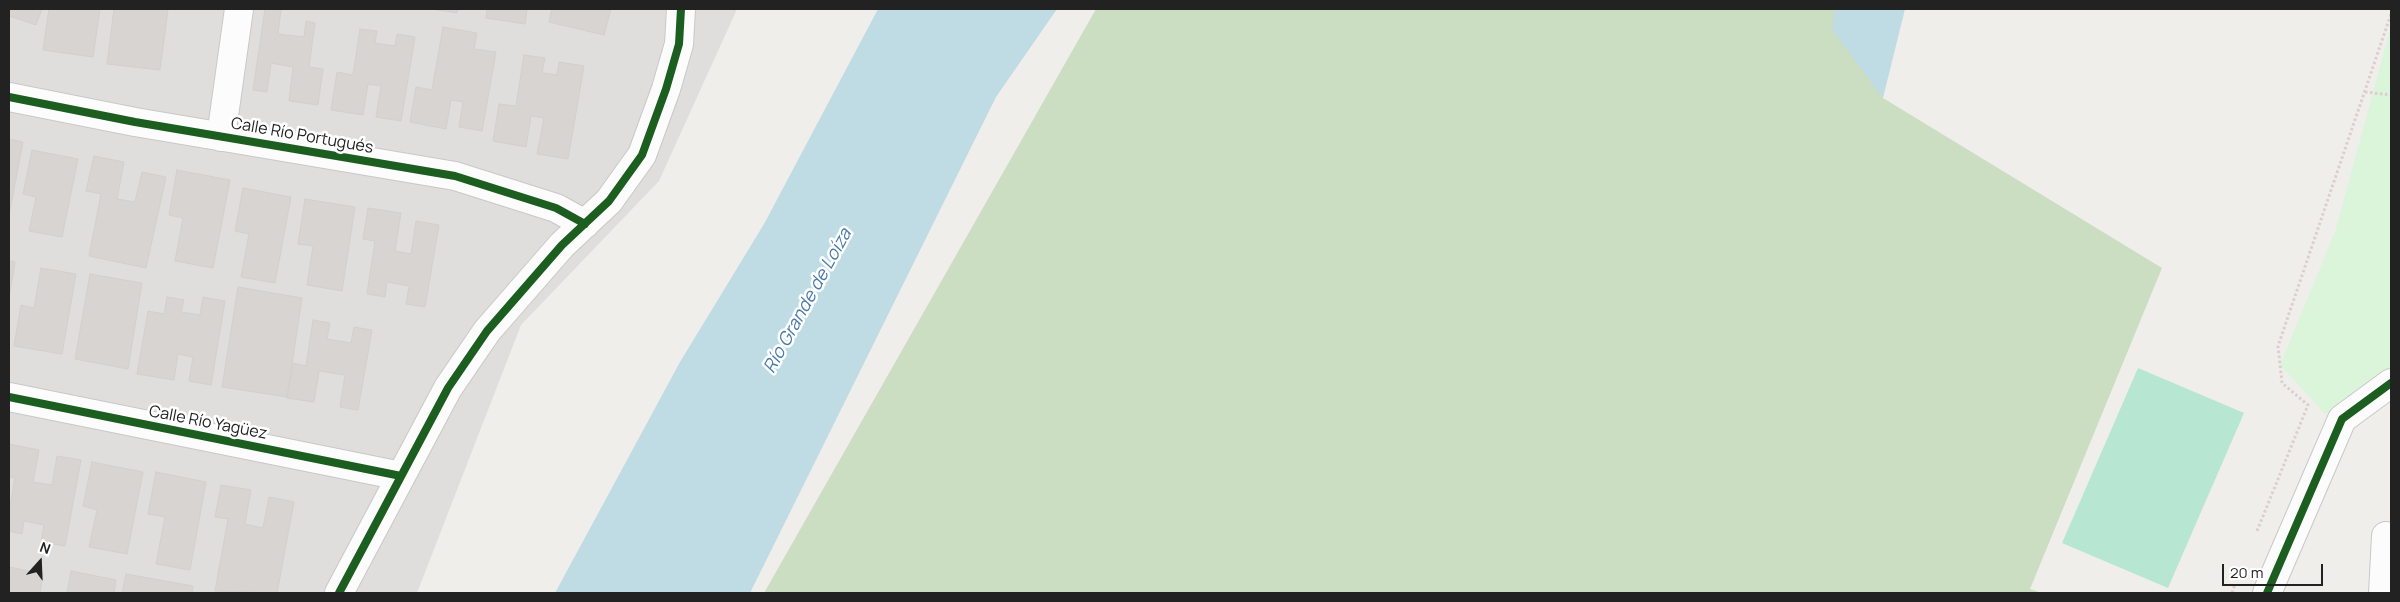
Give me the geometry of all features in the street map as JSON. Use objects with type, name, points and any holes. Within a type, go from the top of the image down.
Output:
[{"type":"street","points":[[221,137],[239,9]]},
{"type":"street","points":[[339,593],[448,388],[486,331],[562,245],[609,201],[642,155],[666,89],[678,44],[680,9]]},
{"type":"street","name":"Calle Río Portugués","points":[[9,97],[221,137],[455,176],[556,208],[585,224]]},
{"type":"street","points":[[2267,593],[2342,419],[2391,383]]},
{"type":"street","name":"Calle Río Yagüez","points":[[9,398],[401,476]]},
{"type":"street","points":[[2383,593],[2386,536]]},
{"type":"path","points":[[2254,539],[2308,404],[2282,383],[2278,346],[2391,14]]},
{"type":"path","points":[[2365,92],[2391,94]]},
{"type":"path","points":[[2232,593],[2239,575]]},
{"type":"shaded area","points":[[9,9],[737,9],[659,181],[521,325],[417,593],[9,593]]},
{"type":"green space","points":[[1096,9],[1842,9],[1883,98],[2162,268],[2030,589],[2042,593],[764,593]]},
{"type":"green space","points":[[2391,26],[2391,387],[2325,414],[2280,365],[2335,232]]},
{"type":"green space","points":[[2138,368],[2244,413],[2168,588],[2062,543]]},
{"type":"water","name":"Río Grande de Loíza","points":[[878,9],[1057,9],[996,97],[750,593],[555,593],[680,362],[764,224]]},
{"type":"water","points":[[1835,9],[1905,9],[1883,98],[1832,30]]},
{"type":"building","points":[[9,9],[42,9],[36,25],[9,16]]},
{"type":"building","points":[[49,9],[100,9],[93,57],[43,50]]},
{"type":"building","points":[[114,9],[168,9],[160,70],[107,64]]},
{"type":"building","points":[[265,9],[281,10],[278,34],[304,37],[306,21],[315,23],[309,67],[323,69],[318,105],[289,101],[293,67],[271,63],[267,92],[253,90]]},
{"type":"building","points":[[432,9],[458,9],[457,13]]},
{"type":"building","points":[[487,9],[527,9],[525,24],[486,18]]},
{"type":"building","points":[[552,9],[611,9],[604,35],[549,22]]},
{"type":"building","points":[[443,27],[477,33],[474,49],[496,52],[482,131],[459,127],[463,102],[451,100],[446,129],[410,122],[416,87],[432,90]]},
{"type":"building","points":[[360,29],[377,31],[375,43],[395,46],[397,34],[415,37],[401,121],[376,117],[381,86],[368,84],[363,115],[331,110],[337,72],[353,75]]},
{"type":"building","points":[[524,55],[545,58],[542,73],[557,75],[559,62],[584,66],[568,159],[537,154],[544,118],[531,116],[526,147],[493,141],[499,104],[516,106]]},
{"type":"building","points":[[9,139],[23,142],[9,215]]},
{"type":"building","points":[[32,150],[78,159],[62,237],[29,231],[36,197],[23,194]]},
{"type":"building","points":[[94,156],[124,162],[117,199],[135,202],[142,172],[166,177],[146,268],[89,256],[101,194],[86,191]]},
{"type":"building","points":[[177,170],[230,180],[213,268],[175,261],[183,218],[169,215]]},
{"type":"building","points":[[243,188],[291,197],[275,283],[241,277],[249,234],[235,231]]},
{"type":"building","points":[[305,199],[355,207],[342,291],[307,285],[313,246],[298,244]]},
{"type":"building","points":[[368,208],[401,213],[395,251],[411,254],[416,221],[439,225],[425,307],[406,304],[409,286],[387,282],[385,297],[367,294],[375,241],[363,239]]},
{"type":"building","points":[[9,261],[15,262],[9,298]]},
{"type":"building","points":[[41,268],[76,274],[62,354],[14,346],[21,305],[34,308]]},
{"type":"building","points":[[90,274],[142,283],[128,369],[75,359]]},
{"type":"building","points":[[238,287],[302,298],[287,397],[222,387]]},
{"type":"building","points":[[167,297],[184,300],[181,312],[200,315],[203,297],[225,301],[211,385],[189,381],[193,357],[178,354],[174,380],[137,374],[148,311],[164,314]]},
{"type":"building","points":[[313,320],[330,323],[327,339],[351,343],[354,327],[372,330],[358,410],[340,407],[345,375],[319,371],[314,402],[287,398],[293,363],[306,366]]},
{"type":"building","points":[[9,444],[39,450],[33,482],[52,485],[57,456],[81,460],[65,546],[41,542],[44,525],[24,521],[22,534],[9,531],[9,512],[15,478],[9,477]]},
{"type":"building","points":[[92,462],[143,472],[127,554],[89,547],[97,510],[83,506]]},
{"type":"building","points":[[156,472],[206,482],[190,570],[156,564],[165,517],[148,514]]},
{"type":"building","points":[[221,485],[251,490],[245,524],[263,528],[269,497],[294,502],[277,593],[215,591],[228,519],[215,517]]},
{"type":"building","points":[[9,567],[43,574],[40,593],[9,593]]},
{"type":"building","points":[[71,571],[116,580],[114,593],[67,593]]},
{"type":"building","points":[[126,574],[193,586],[192,593],[122,593]]},
{"type":"cycle path","points":[[339,593],[448,388],[487,331],[562,245],[609,201],[642,155],[666,89],[679,44],[681,9]]},
{"type":"cycle path","points":[[9,97],[135,122],[455,176],[556,208],[585,224]]},
{"type":"cycle path","points":[[2267,593],[2342,419],[2391,383]]},
{"type":"cycle path","points":[[9,397],[401,476]]}]
